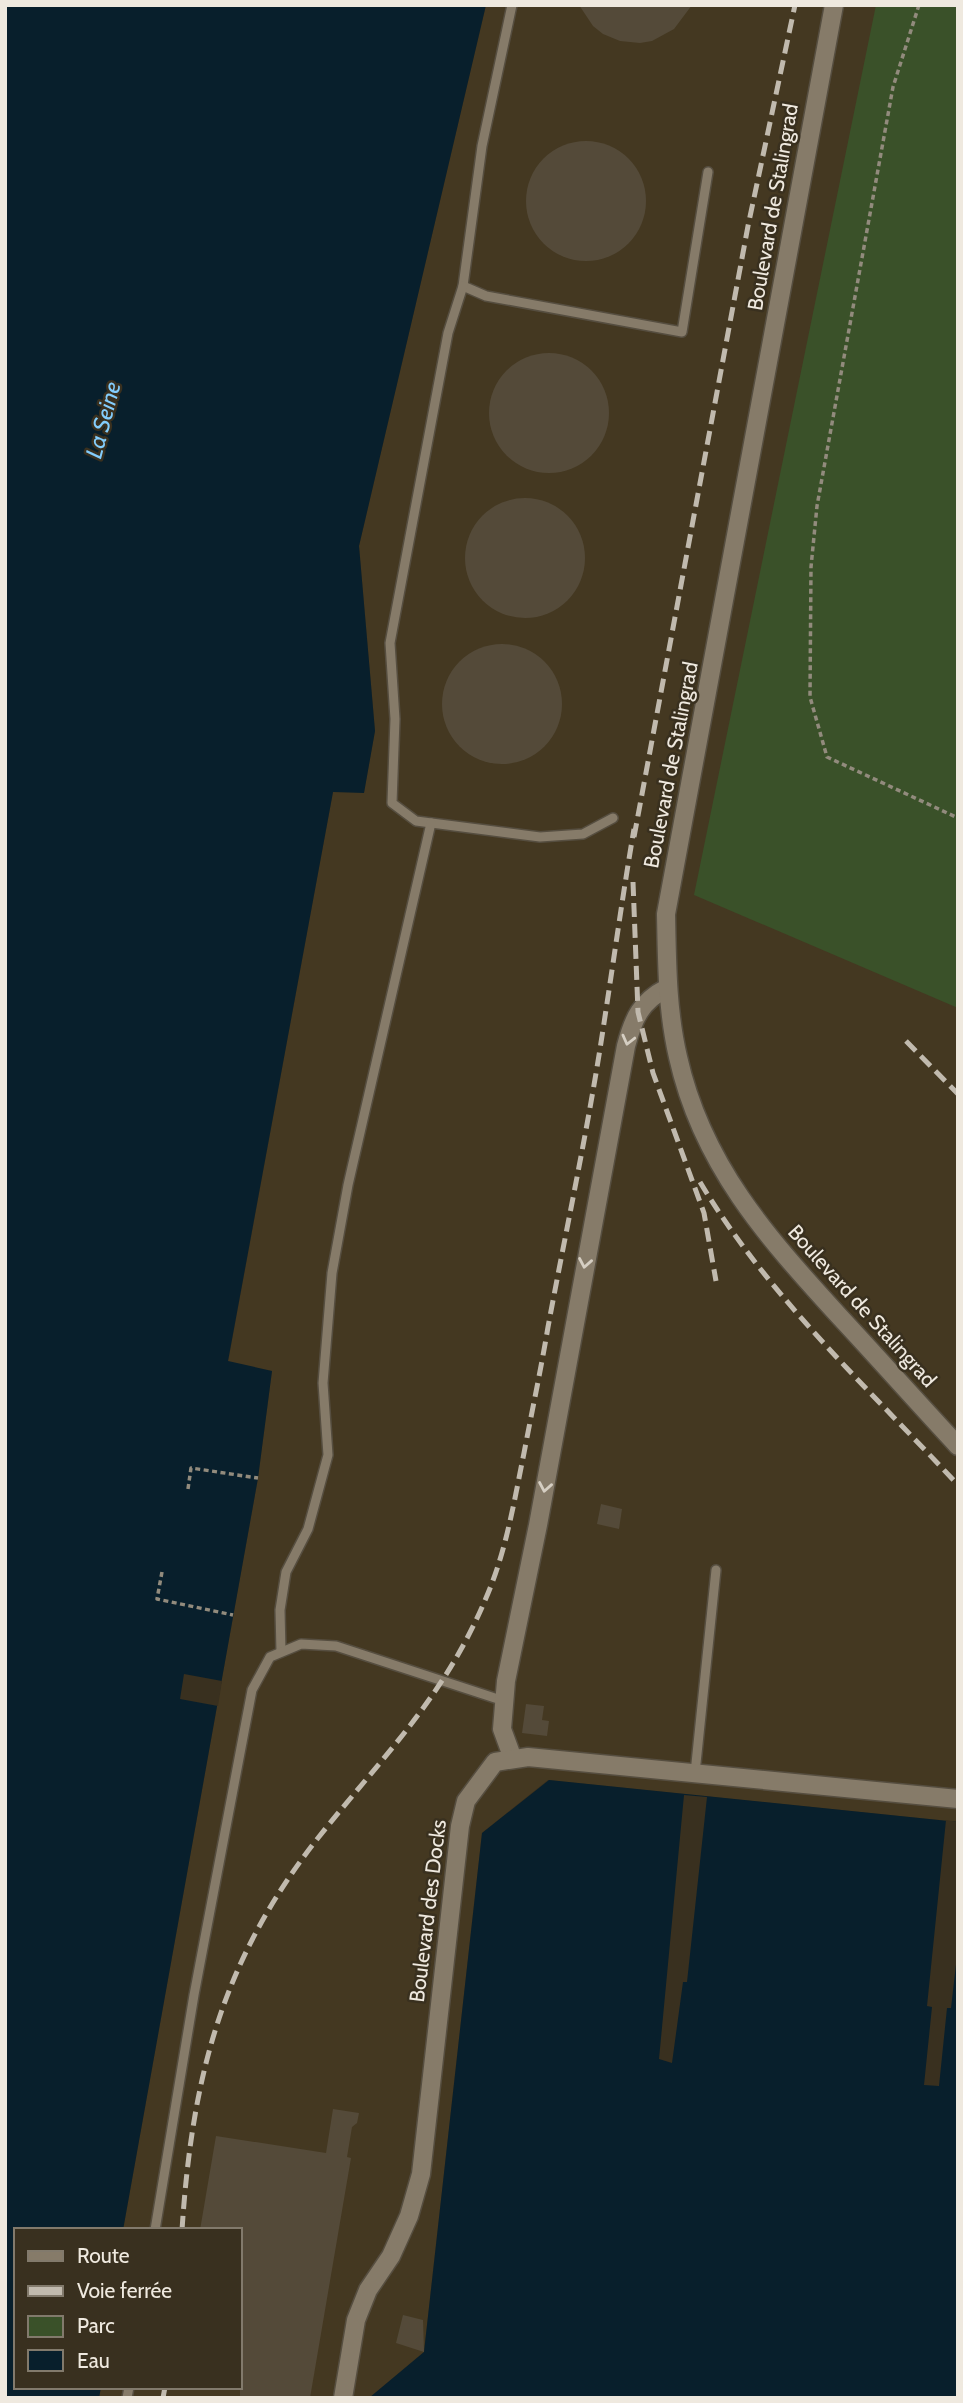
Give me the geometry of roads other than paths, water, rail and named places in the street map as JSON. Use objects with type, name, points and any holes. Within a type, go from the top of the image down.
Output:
[{"type":"street","name":"Boulevard de Stalingrad","points":[[834,5],[666,914],[667,988],[672,1029],[687,1090],[716,1161],[736,1194],[778,1250],[958,1446]]},
{"type":"street","points":[[667,988],[645,1002],[638,1012],[626,1046],[502,1729],[513,1759],[528,1757],[958,1799]]},
{"type":"street","name":"Boulevard des Docks","points":[[343,2398],[356,2320],[368,2290],[391,2256],[409,2217],[421,2174],[460,1826],[466,1801],[495,1762],[513,1759]]},
{"type":"lane","points":[[512,5],[482,146],[463,286],[448,333],[390,643],[395,719],[392,803],[415,821],[540,837],[583,834],[613,818]]},
{"type":"lane","points":[[463,286],[486,296],[682,332],[708,172]]},
{"type":"lane","points":[[281,1652],[280,1610],[286,1572],[308,1529],[328,1455],[324,1383],[332,1273],[348,1185],[431,823]]},
{"type":"lane","points":[[695,1773],[716,1570]]},
{"type":"lane","points":[[155,2228],[194,1995],[252,1690],[270,1657],[301,1644],[336,1646],[505,1701]]},
{"type":"water","name":"La Seine","points":[[5,5],[486,5],[359,546],[375,731],[364,793],[333,792],[228,1361],[272,1371],[258,1478],[123,2228],[14,2228],[14,2389],[101,2389],[99,2398],[5,2398]]},
{"type":"water","points":[[549,1780],[958,1822],[958,2398],[369,2398],[424,2352],[482,1833]]},
{"type":"railway","points":[[634,837],[748,226],[795,5]]},
{"type":"railway","points":[[182,2228],[194,2121],[204,2071],[235,1975],[285,1884],[318,1838],[432,1696],[469,1634],[499,1563],[517,1490],[585,1137],[634,829]]},
{"type":"railway","points":[[633,882],[638,1012],[653,1073],[704,1213],[716,1281]]},
{"type":"railway","points":[[906,1041],[958,1094]]},
{"type":"railway","points":[[700,1182],[756,1264],[788,1302],[958,1485]]},
{"type":"railway","points":[[163,2398],[165,2389]]}]
